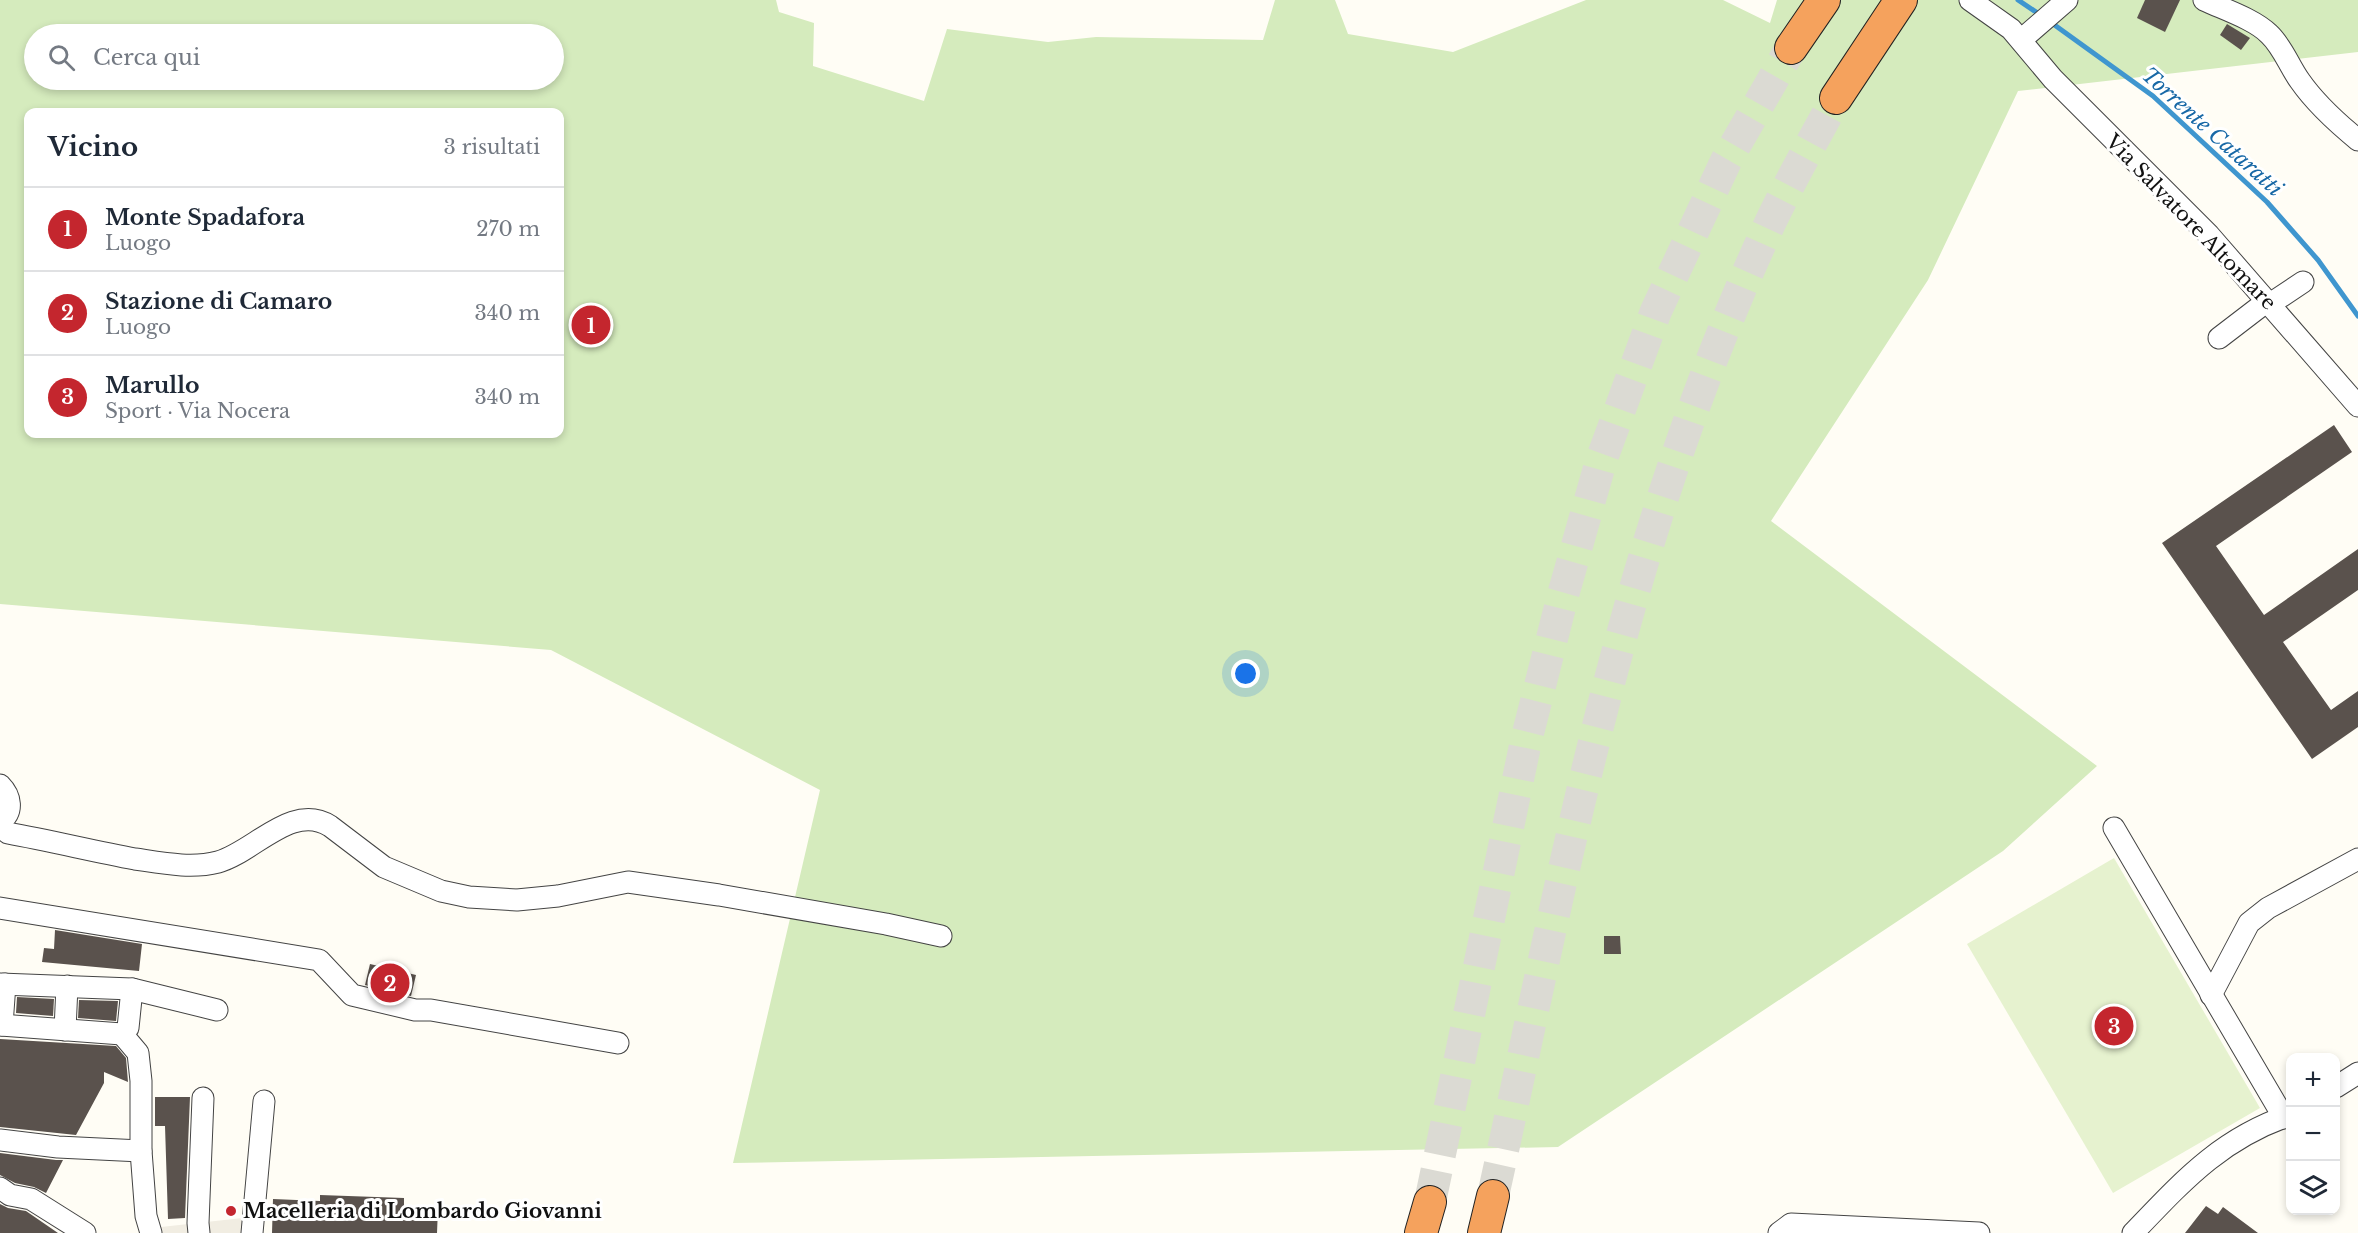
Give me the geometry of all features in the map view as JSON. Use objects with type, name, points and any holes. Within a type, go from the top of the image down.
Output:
[{"type":"highway","points":[[1791,48],[1824,0]]},
{"type":"highway","points":[[1836,98],[1901,0]]},
{"type":"highway","points":[[1484,1233],[1493,1196]]},
{"type":"highway","points":[[1421,1233],[1430,1202]]},
{"type":"street","name":"Via Salvatore Altomare","points":[[1970,0],[1993,14],[2021,40],[2053,79],[2209,235],[2358,406]]},
{"type":"street","points":[[2204,0],[2270,34],[2284,53],[2298,79],[2316,102],[2358,140]]},
{"type":"street","points":[[2021,40],[2065,2]]},
{"type":"street","points":[[2219,339],[2268,303],[2302,282]]},
{"type":"street","points":[[0,785],[10,801],[9,810],[0,824],[8,833],[95,852],[150,861],[190,865],[215,863],[228,859],[291,822],[309,818],[323,821],[384,867],[441,891],[469,897],[528,899],[558,896],[628,882],[719,895],[886,924],[940,936]]},
{"type":"street","points":[[2114,828],[2211,995],[2286,1114]]},
{"type":"street","points":[[2211,995],[2248,923],[2268,908],[2358,860]]},
{"type":"street","points":[[0,908],[319,960],[352,995],[415,1010],[431,1010],[618,1043]]},
{"type":"street","points":[[152,1233],[146,1216],[141,1151],[141,1081],[138,1053],[122,1034],[1,1025],[3,984],[132,989],[216,1010]]},
{"type":"street","points":[[65,1030],[67,986]]},
{"type":"street","points":[[122,1034],[128,1028],[132,989]]},
{"type":"street","points":[[2340,1084],[2358,1073]]},
{"type":"street","points":[[198,1228],[203,1098]]},
{"type":"street","points":[[252,1233],[264,1101]]},
{"type":"street","points":[[2133,1233],[2203,1162],[2257,1127],[2286,1116]]},
{"type":"street","points":[[0,1140],[58,1147],[141,1151]]},
{"type":"street","points":[[0,1188],[10,1195],[31,1199],[85,1233]]},
{"type":"street","points":[[1779,1233],[1791,1224],[1979,1233]]},
{"type":"green space","points":[[0,0],[776,0],[779,12],[814,23],[813,66],[924,101],[947,29],[1048,42],[1096,37],[1263,40],[1275,0],[1335,0],[1348,34],[1453,52],[1586,0],[1723,0],[1770,23],[1777,0],[2358,0],[2358,52],[2018,91],[1928,280],[1771,521],[2097,766],[2003,851],[1558,1147],[733,1163],[820,790],[551,650],[0,604]]},
{"type":"green space","points":[[2114,858],[2260,1108],[2113,1193],[1967,944]]},
{"type":"shaded area","points":[[261,1216],[260,1233],[143,1233],[143,1229]]},
{"type":"building","points":[[2145,0],[2180,0],[2165,32],[2137,18]]},
{"type":"building","points":[[2227,24],[2250,38],[2241,50],[2220,35]]},
{"type":"building","points":[[2334,425],[2352,452],[2216,546],[2264,615],[2358,549],[2358,590],[2283,642],[2331,710],[2358,691],[2358,727],[2312,759],[2162,543]]},
{"type":"building","points":[[55,930],[142,944],[139,971],[42,962],[44,948],[54,949]]},
{"type":"building","points":[[1604,936],[1620,936],[1621,954],[1604,954]]},
{"type":"building","points":[[370,964],[416,975],[411,996],[365,985]]},
{"type":"building","points":[[17,997],[54,999],[53,1016],[16,1013]]},
{"type":"building","points":[[79,1000],[118,1001],[116,1021],[78,1018]]},
{"type":"building","points":[[0,1039],[116,1046],[126,1058],[128,1082],[104,1072],[104,1083],[76,1135],[0,1127]]},
{"type":"building","points":[[155,1097],[190,1097],[185,1218],[168,1219],[165,1126],[155,1126]]},
{"type":"building","points":[[0,1153],[63,1160],[46,1193],[34,1187],[15,1183],[0,1175]]},
{"type":"building","points":[[320,1195],[404,1198],[404,1206],[438,1208],[437,1233],[272,1233],[273,1199],[320,1201]]},
{"type":"building","points":[[0,1204],[26,1211],[58,1233],[0,1233]]},
{"type":"building","points":[[2206,1206],[2218,1214],[2223,1207],[2258,1233],[2185,1233]]},
{"type":"waterway","name":"Torrente Cataratti","points":[[2018,0],[2042,16]]},
{"type":"waterway","name":"Torrente Cataratti","points":[[2049,21],[2153,96],[2267,202],[2318,260],[2358,316]]},
{"type":"tunnel","points":[[1430,1202],[1526,741],[1563,595],[1601,461],[1656,311],[1726,161],[1791,48]]},
{"type":"tunnel","points":[[1493,1196],[1550,930],[1591,753],[1638,578],[1665,491],[1688,423],[1756,253],[1836,98]]},
{"type":"place","name":"Monte Spadafora","points":[[591,325]]},
{"type":"place","name":"Stazione di Camaro","points":[[390,983]]},
{"type":"place","name":"Marullo","points":[[2114,1026]]},
{"type":"place","name":"Macelleria di Lombardo Giovanni","points":[[231,1211]]}]
